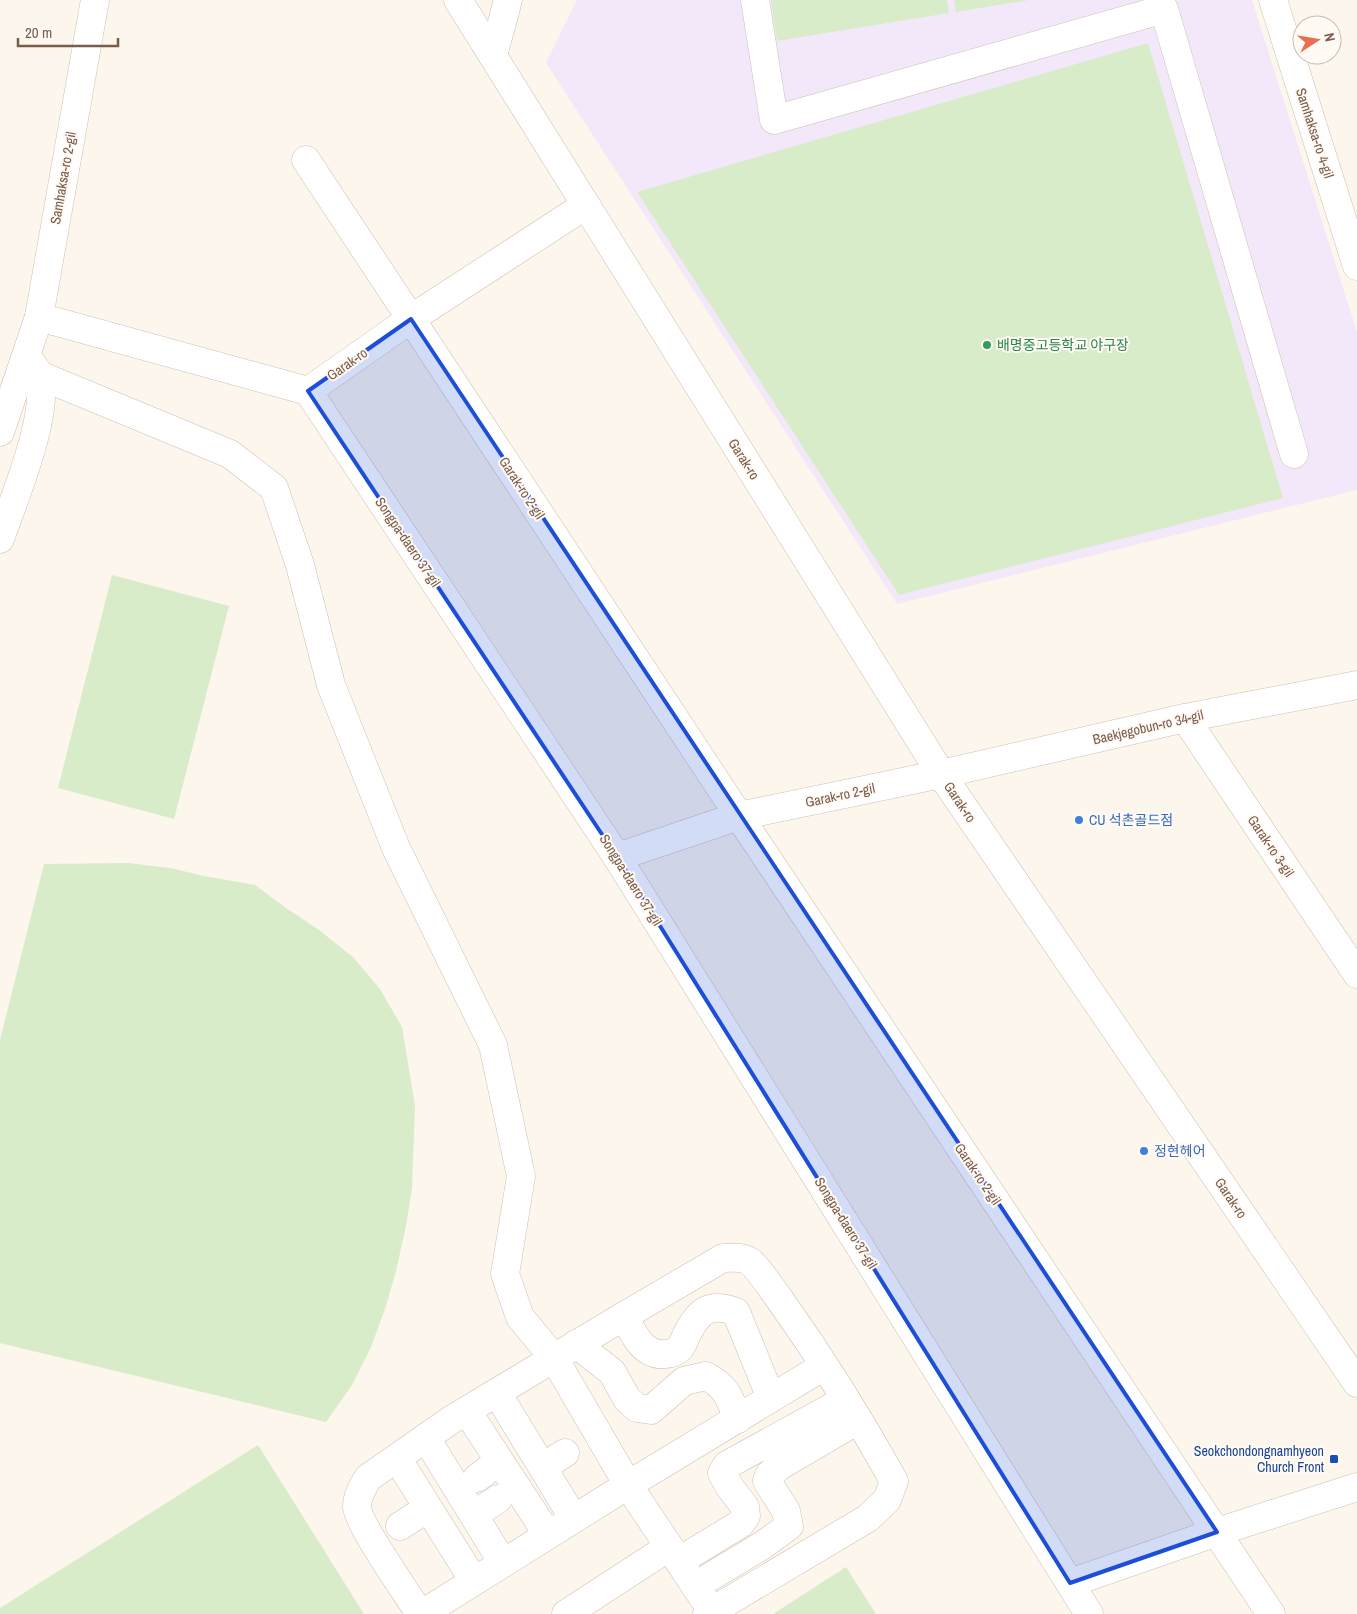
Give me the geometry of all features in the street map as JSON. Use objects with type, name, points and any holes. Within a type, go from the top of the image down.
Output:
[{"type":"street","name":"Samhaksa-ro 2-gil","points":[[0,432],[32,365],[95,0]]},
{"type":"street","name":"Garak-ro","points":[[458,0],[941,774],[1357,1382]]},
{"type":"street","points":[[493,56],[508,0]]},
{"type":"street","points":[[755,0],[774,120],[1164,9],[1294,454]]},
{"type":"street","name":"Samhaksa-ro 4-gil","points":[[1272,0],[1357,266]]},
{"type":"street","name":"Garak-ro 2-gil","points":[[306,160],[739,816],[1271,1614]]},
{"type":"street","name":"Garak-ro","points":[[308,391],[411,319],[586,205]]},
{"type":"street","points":[[39,317],[308,391]]},
{"type":"street","name":"Samhaksa-ro 2-gil","points":[[0,539],[36,434],[41,398],[32,365]]},
{"type":"street","points":[[32,365],[230,454],[274,488],[300,564],[331,685],[396,848],[494,1045],[521,1176],[504,1274],[520,1317],[565,1351],[612,1372],[627,1399],[637,1408],[651,1410],[684,1382],[706,1376],[727,1392],[738,1418]]},
{"type":"street","name":"Songpa-daero 37-gil","points":[[308,391],[617,856],[1089,1614]]},
{"type":"street","name":"Baekjegobun-ro 34-gil","points":[[941,774],[1185,718],[1357,685]]},
{"type":"street","name":"Garak-ro 3-gil","points":[[1185,718],[1357,974]]},
{"type":"street","name":"Garak-ro 2-gil","points":[[617,856],[739,816],[941,774]]},
{"type":"street","points":[[565,1351],[628,1485],[695,1586],[709,1612],[868,1518],[887,1500],[894,1481],[874,1444],[824,1366],[763,1276],[750,1261],[739,1257],[723,1258],[565,1351],[467,1411],[368,1478],[361,1490],[357,1508],[366,1528],[421,1614],[628,1485],[824,1366]]},
{"type":"street","points":[[624,1316],[635,1337],[646,1350],[658,1355],[670,1354],[680,1347],[696,1317],[707,1309],[723,1307],[736,1312],[771,1398]]},
{"type":"street","points":[[497,1393],[554,1460],[574,1519]]},
{"type":"street","points":[[566,1614],[674,1554],[740,1524],[746,1516],[745,1507],[722,1473],[727,1465],[852,1410]]},
{"type":"street","points":[[695,1586],[764,1544],[789,1526],[786,1511],[767,1481],[769,1475],[852,1410]]},
{"type":"street","points":[[467,1411],[548,1535]]},
{"type":"street","points":[[426,1438],[503,1563]]},
{"type":"street","points":[[397,1458],[474,1581]]},
{"type":"street","points":[[477,1478],[499,1462]]},
{"type":"street","points":[[1070,1583],[1357,1486]]},
{"type":"street","points":[[474,1515],[498,1499]]},
{"type":"street","points":[[400,1526],[428,1508]]},
{"type":"highlighted area","points":[[411,319],[1217,1532],[1070,1583],[617,857],[308,391]]},
{"type":"shaded area","name":"배명중고등학교 야구장","points":[[577,0],[1252,0],[1357,332],[1357,490],[897,604],[546,63]]},
{"type":"green space","points":[[771,0],[947,0],[949,13],[777,41]]},
{"type":"green space","points":[[954,0],[1029,0],[956,12]]},
{"type":"green space","name":"배명중고등학교 야구장","points":[[1148,43],[1283,498],[899,595],[637,192]]},
{"type":"green space","points":[[112,575],[229,606],[174,819],[58,788]]},
{"type":"green space","points":[[128,863],[170,868],[255,885],[319,930],[354,958],[380,989],[402,1027],[415,1106],[412,1188],[406,1226],[396,1271],[371,1347],[352,1385],[326,1422],[0,1343],[0,1040],[44,864]]},
{"type":"green space","points":[[258,1445],[364,1614],[0,1614],[0,1608]]},
{"type":"green space","points":[[846,1567],[876,1614],[773,1614]]},
{"type":"place","name":"배명중고등학교 야구장","points":[[987,345]]},
{"type":"place","name":"CU 석촌골드점","points":[[1079,820]]},
{"type":"place","name":"정현헤어","points":[[1144,1151]]},
{"type":"place","name":"Seokchondongnamhyeon Church Front","points":[[1334,1459]]}]
